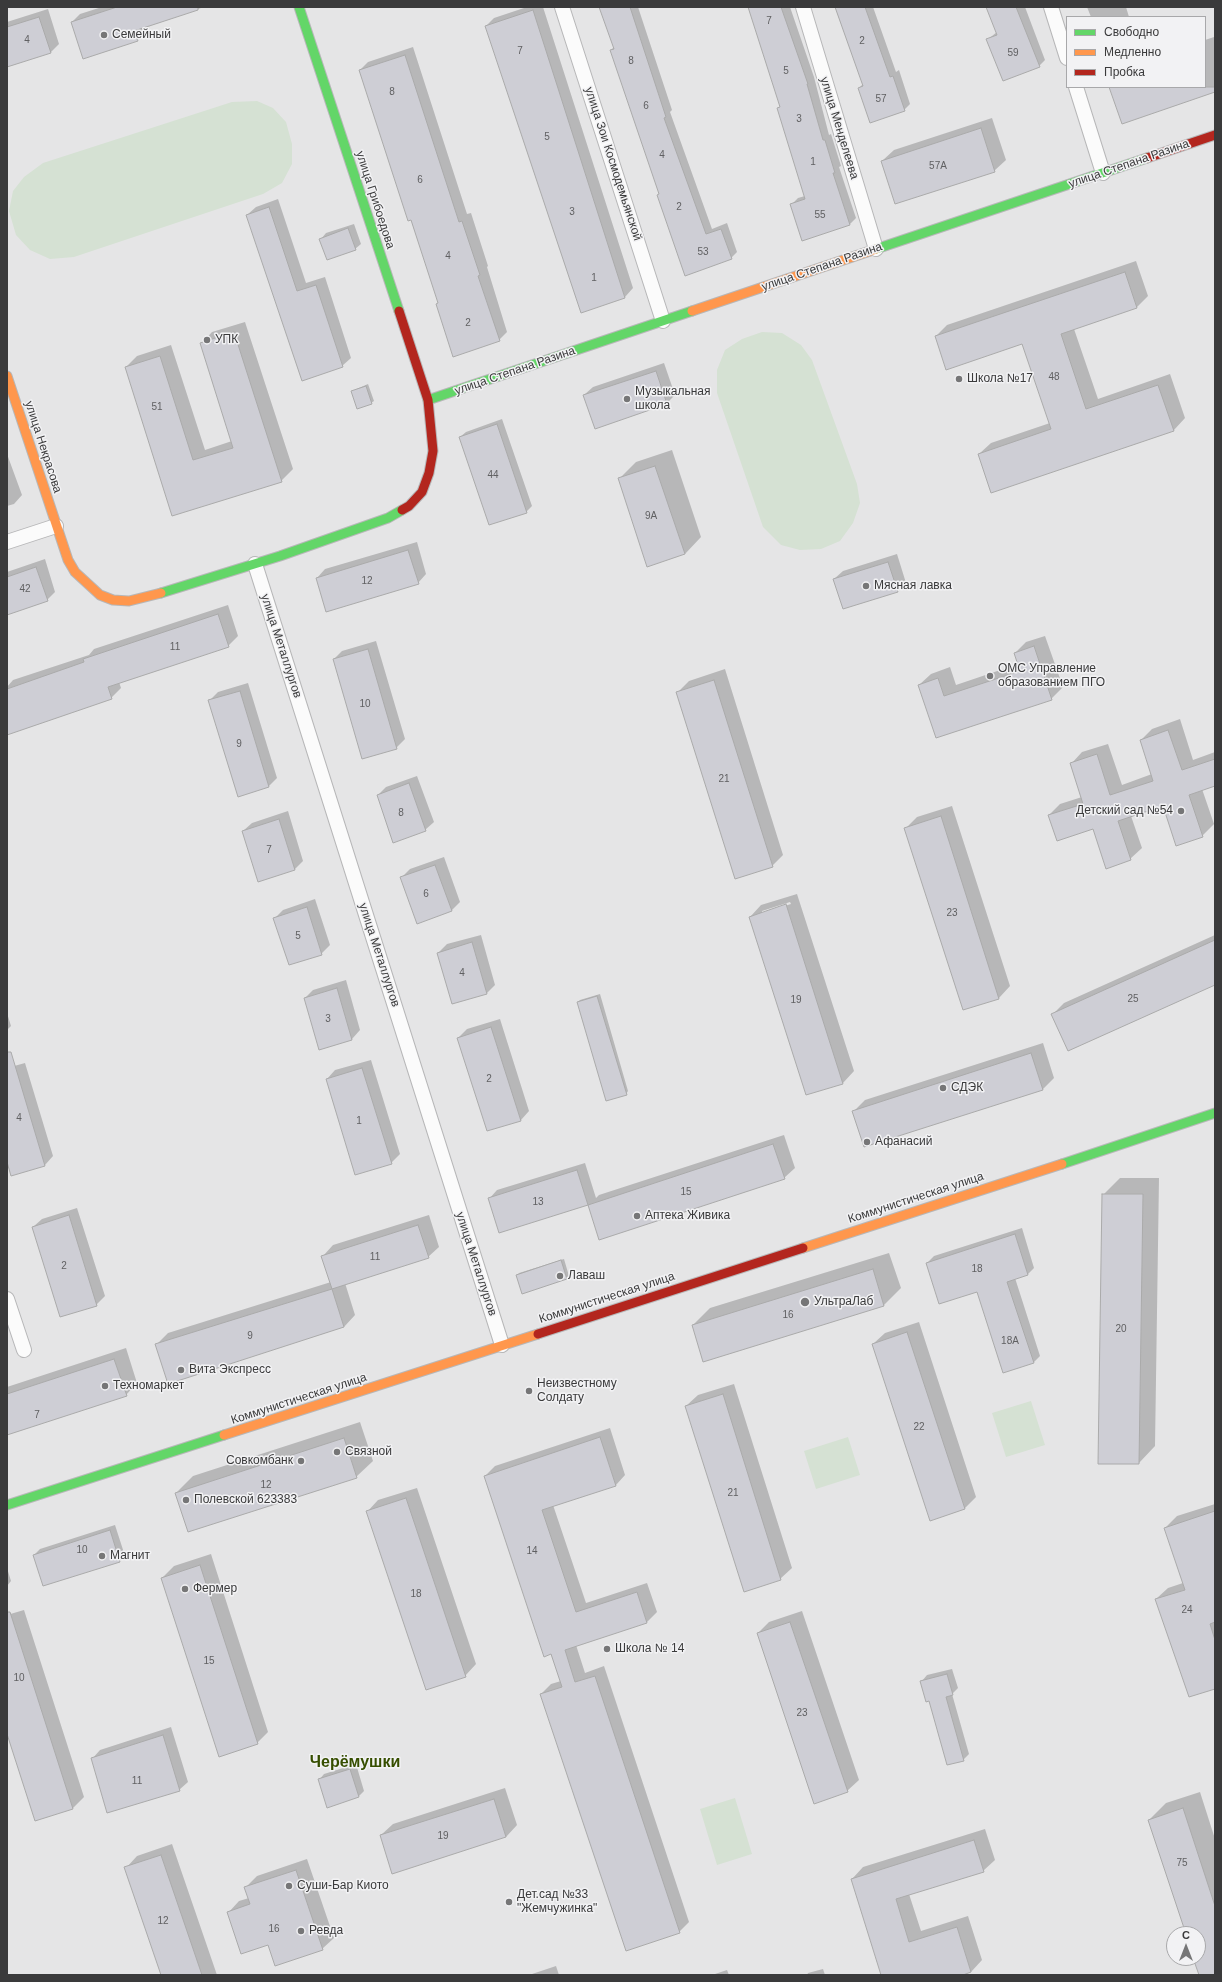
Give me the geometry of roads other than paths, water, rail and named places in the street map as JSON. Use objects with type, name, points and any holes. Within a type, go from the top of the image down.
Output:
[{"type":"street","name":"улица Грибоедова","points":[[255,564],[399,513],[416,500],[426,483],[432,457],[428,400],[299,7]]},
{"type":"street","name":"улица Зои Космодемьянской","points":[[562,7],[663,321]]},
{"type":"street","name":"улица Менделеева","points":[[803,7],[876,249]]},
{"type":"street","points":[[1051,7],[1066,55]]},
{"type":"street","points":[[1076,88],[1103,172]]},
{"type":"street","name":"улица Степана Разина","points":[[428,400],[1215,135]]},
{"type":"street","name":"улица Некрасова","points":[[7,376],[68,560],[75,572],[100,595],[113,600],[130,601],[145,598],[255,564]]},
{"type":"street","points":[[7,542],[56,526]]},
{"type":"street","name":"улица Металлургов","points":[[255,564],[502,1345]]},
{"type":"street","name":"Коммунистическая улица","points":[[7,1505],[1215,1113]]},
{"type":"street","points":[[7,1299],[24,1350]]},
{"type":"place","name":"Семейный","points":[[104,35]]},
{"type":"place","name":"УПК","points":[[207,340]]},
{"type":"place","name":"Школа №17","points":[[959,379]]},
{"type":"place","name":"Музыкальная школа","points":[[627,399]]},
{"type":"place","name":"Мясная лавка","points":[[866,586]]},
{"type":"place","name":"ОМС Управление образованием ПГО","points":[[990,676]]},
{"type":"place","name":"Детский сад №54","points":[[1181,811]]},
{"type":"place","name":"СДЭК","points":[[943,1088]]},
{"type":"place","name":"Афанасий","points":[[867,1142]]},
{"type":"place","name":"Аптека Живика","points":[[637,1216]]},
{"type":"place","name":"Лаваш","points":[[560,1276]]},
{"type":"place","name":"УльтраЛаб","points":[[805,1302]]},
{"type":"place","name":"Вита Экспресс","points":[[181,1370]]},
{"type":"place","name":"Техномаркет","points":[[105,1386]]},
{"type":"place","name":"Неизвестному Солдату","points":[[529,1391]]},
{"type":"place","name":"Связной","points":[[337,1452]]},
{"type":"place","name":"Совкомбанк","points":[[301,1461]]},
{"type":"place","name":"Полевской 623383","points":[[186,1500]]},
{"type":"place","name":"Магнит","points":[[102,1556]]},
{"type":"place","name":"Фермер","points":[[185,1589]]},
{"type":"place","name":"Школа № 14","points":[[607,1649]]},
{"type":"place","name":"Суши-Бар Киото","points":[[289,1886]]},
{"type":"place","name":"Дет.сад №33 \"Жемчужинка\"","points":[[509,1902]]},
{"type":"place","name":"Ревда","points":[[301,1931]]},
{"type":"district","name":"Черёмушки","points":[[355,1763]]}]
